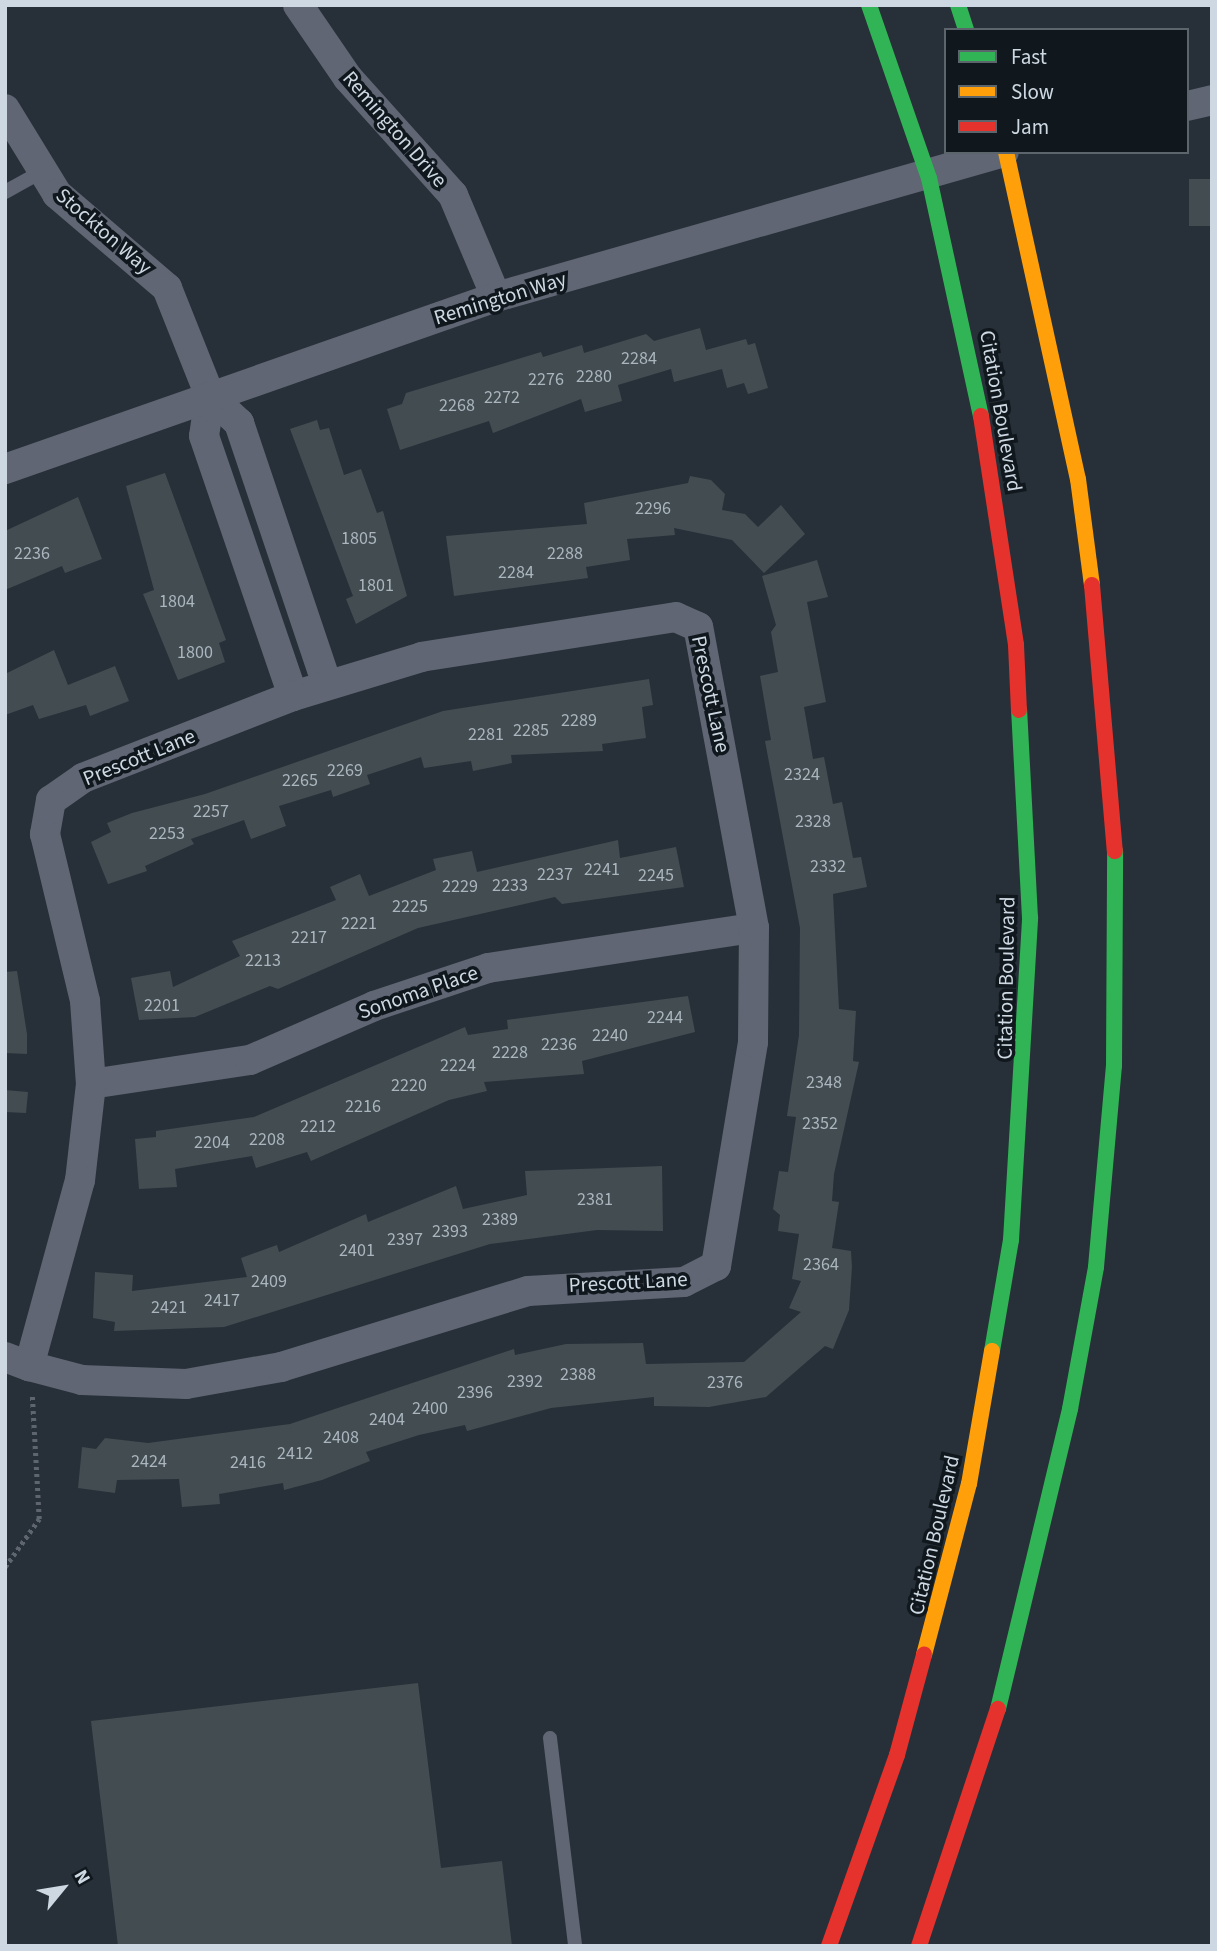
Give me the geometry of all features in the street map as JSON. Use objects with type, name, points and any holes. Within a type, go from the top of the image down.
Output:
[{"type":"main road","name":"Citation Boulevard","points":[[829,1946],[897,1755],[969,1484],[1012,1240],[1027,1038],[1030,918],[1016,645],[984,423],[929,178],[869,5]]},
{"type":"main road","points":[[958,5],[965,28]]},
{"type":"main road","points":[[919,1946],[992,1736],[1070,1409],[1096,1267],[1114,1066],[1116,863],[1100,640],[1078,479],[1005,154]]},
{"type":"street","name":"Remington Drive","points":[[298,5],[348,78],[453,195],[495,297]]},
{"type":"street","points":[[1189,106],[1212,100]]},
{"type":"street","name":"Stockton Way","points":[[6,112],[57,194],[167,288],[210,396],[239,423],[327,684]]},
{"type":"street","name":"Remington Way","points":[[5,469],[495,297],[929,178],[999,154]]},
{"type":"street","points":[[210,396],[204,436],[293,695]]},
{"type":"street","name":"Prescott Lane","points":[[676,617],[691,621],[703,636],[754,928],[751,1055],[720,1258],[705,1275],[684,1283],[528,1291],[243,1377],[132,1385],[17,1361],[80,1180],[90,1084],[85,1001],[45,834],[51,800],[83,778],[293,695],[450,651],[676,617]]},
{"type":"street","name":"Sonoma Place","points":[[90,1084],[250,1060],[374,1006],[488,968],[754,928]]},
{"type":"lane","points":[[5,191],[43,171]]},
{"type":"lane","points":[[550,1738],[575,1946]]},
{"type":"path","points":[[5,1567],[40,1519],[17,1361]]},
{"type":"building","points":[[1189,179],[1212,179],[1212,226],[1189,226]]},
{"type":"building","points":[[700,328],[706,350],[746,339],[748,345],[755,343],[768,388],[748,394],[744,383],[727,388],[722,369],[674,382],[671,369],[618,385],[622,401],[585,412],[581,399],[493,433],[489,421],[400,450],[387,409],[402,404],[406,393],[541,352],[543,357],[582,345],[584,353],[646,334],[654,341]]},
{"type":"building","points":[[317,420],[320,430],[329,428],[344,475],[361,469],[377,513],[383,511],[407,596],[356,624],[346,599],[353,596],[290,429]]},
{"type":"building","points":[[165,473],[226,640],[219,643],[225,662],[178,680],[143,594],[154,590],[126,486]]},
{"type":"building","points":[[690,476],[711,480],[725,494],[722,510],[745,514],[758,527],[781,505],[805,534],[764,573],[732,540],[674,528],[675,535],[627,539],[630,560],[586,567],[588,578],[454,596],[446,536],[587,524],[584,503],[688,483]]},
{"type":"building","points":[[78,497],[102,559],[65,573],[62,566],[5,590],[5,531]]},
{"type":"building","points":[[817,560],[828,597],[807,602],[826,702],[804,707],[813,759],[824,757],[833,804],[842,802],[853,858],[861,857],[867,887],[833,894],[839,1009],[856,1011],[853,1061],[859,1062],[834,1174],[832,1201],[839,1202],[832,1248],[851,1251],[852,1267],[849,1310],[833,1349],[825,1346],[766,1397],[709,1407],[654,1406],[654,1397],[551,1408],[467,1431],[465,1425],[419,1435],[366,1452],[370,1461],[322,1480],[284,1490],[283,1483],[219,1494],[220,1504],[182,1507],[179,1479],[117,1480],[115,1493],[78,1488],[82,1447],[96,1449],[105,1438],[148,1443],[290,1424],[514,1349],[515,1355],[566,1344],[643,1343],[646,1364],[744,1362],[801,1312],[789,1308],[801,1281],[792,1279],[799,1234],[778,1231],[780,1215],[773,1209],[779,1171],[788,1172],[796,1117],[787,1116],[799,1035],[800,928],[765,741],[771,740],[760,676],[778,672],[771,632],[776,625],[762,576]]},
{"type":"building","points":[[54,650],[68,685],[115,666],[129,701],[90,716],[86,705],[39,719],[33,705],[5,715],[5,674]]},
{"type":"building","points":[[649,679],[653,705],[642,707],[646,738],[602,744],[603,751],[511,755],[512,763],[473,771],[471,761],[424,768],[421,757],[367,775],[370,784],[333,797],[331,790],[279,806],[286,826],[251,839],[244,820],[191,839],[194,844],[145,866],[147,871],[108,884],[91,842],[111,832],[107,823],[132,813],[205,794],[443,711]]},
{"type":"building","points":[[618,840],[620,858],[676,847],[684,887],[562,904],[555,897],[418,928],[278,989],[270,986],[195,1017],[139,1020],[131,978],[170,971],[173,987],[240,956],[232,941],[336,900],[330,887],[360,874],[369,896],[436,870],[433,859],[472,851],[477,872]]},
{"type":"building","points":[[17,971],[27,1034],[27,1054],[5,1053],[5,972]]},
{"type":"building","points":[[688,996],[695,1032],[582,1061],[584,1074],[484,1082],[487,1091],[449,1100],[311,1161],[307,1152],[256,1168],[252,1156],[175,1169],[177,1187],[139,1189],[135,1139],[156,1137],[156,1131],[254,1117],[465,1027],[468,1035],[508,1029],[507,1020]]},
{"type":"building","points":[[5,1090],[28,1092],[26,1113],[5,1112]]},
{"type":"building","points":[[662,1166],[663,1231],[597,1230],[490,1244],[224,1327],[114,1331],[115,1322],[93,1318],[95,1272],[133,1275],[132,1291],[247,1277],[241,1258],[277,1245],[279,1252],[366,1214],[368,1222],[456,1186],[463,1209],[527,1195],[525,1171]]},
{"type":"building","points":[[418,1683],[441,1868],[502,1861],[512,1946],[118,1946],[91,1721]]},
{"type":"traffic: fast","points":[[869,5],[929,178],[981,416]]},
{"type":"traffic: fast","points":[[958,5],[965,28]]},
{"type":"traffic: fast","points":[[992,1351],[1011,1240],[1030,918],[1019,710]]},
{"type":"traffic: fast","points":[[998,1709],[1070,1409],[1096,1267],[1114,1066],[1115,851]]},
{"type":"traffic: slow","points":[[1006,154],[1078,479],[1092,585]]},
{"type":"traffic: slow","points":[[924,1655],[969,1484],[992,1351]]},
{"type":"traffic: jam","points":[[981,416],[1016,645],[1019,710]]},
{"type":"traffic: jam","points":[[1092,585],[1115,851]]},
{"type":"traffic: jam","points":[[829,1946],[897,1755],[924,1655]]},
{"type":"traffic: jam","points":[[919,1946],[998,1709]]}]
